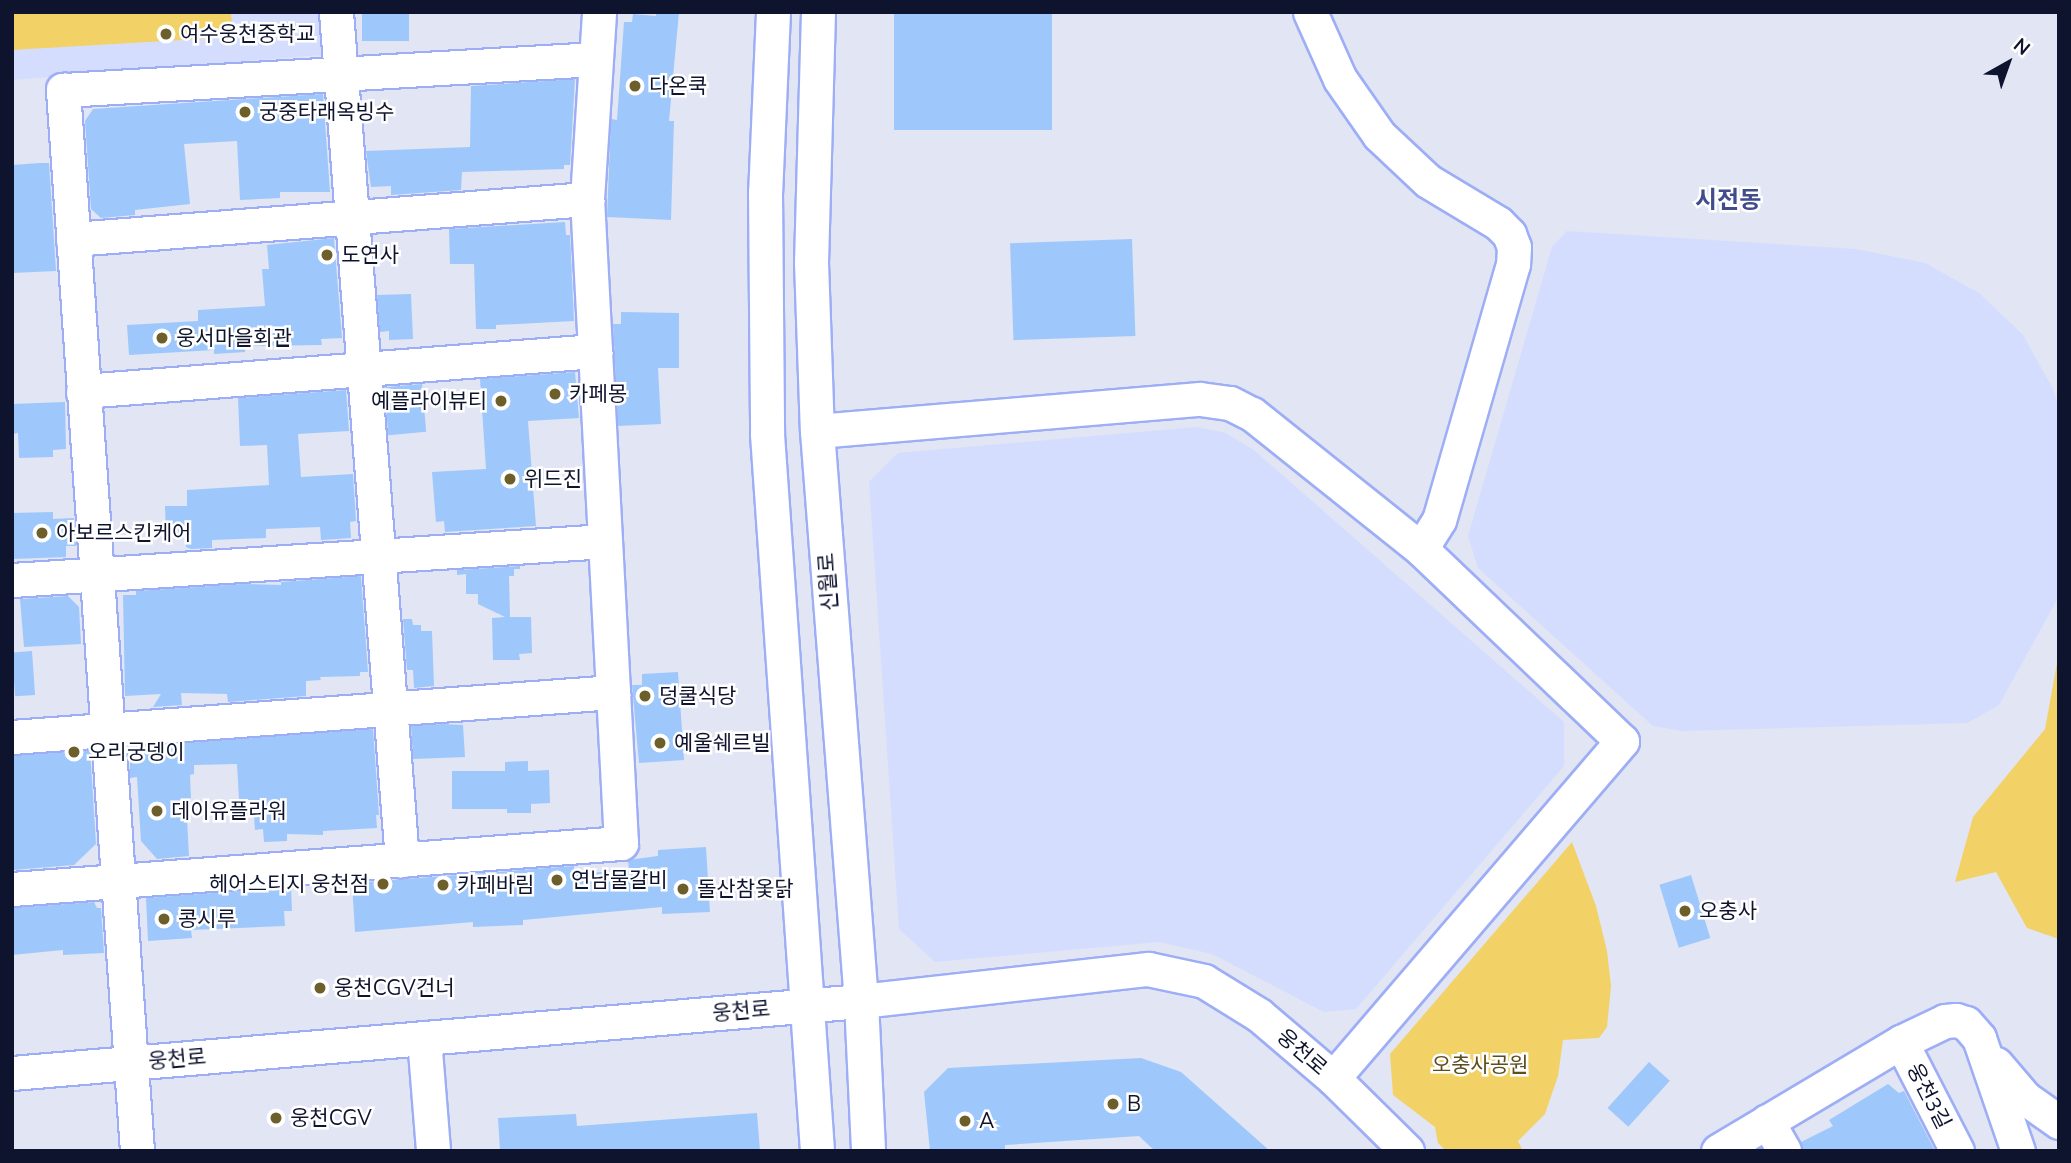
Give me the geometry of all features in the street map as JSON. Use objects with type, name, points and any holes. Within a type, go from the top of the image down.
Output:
[{"type":"street","points":[[335,12],[402,860]]},
{"type":"street","points":[[12,889],[621,843],[587,199],[598,12]]},
{"type":"street","points":[[774,12],[765,192],[768,434],[817,1151]]},
{"type":"street","name":"신월로","points":[[818,12],[811,262],[817,430],[861,1001],[868,1151]]},
{"type":"street","points":[[1311,12],[1340,79],[1379,135],[1428,181],[1498,223],[1508,233],[1514,247],[1513,264],[1439,520],[1421,549]]},
{"type":"street","points":[[137,1151],[63,90],[595,60]]},
{"type":"street","points":[[73,239],[587,199]]},
{"type":"street","points":[[83,391],[595,351]]},
{"type":"street","points":[[817,430],[1200,399],[1230,404],[1252,414],[1421,549],[1622,741],[1333,1078]]},
{"type":"street","points":[[12,580],[605,541]]},
{"type":"street","points":[[12,737],[613,692]]},
{"type":"street","name":"웅천로","points":[[12,1073],[861,1001],[1149,969],[1205,981],[1238,1000],[1333,1078],[1407,1151]]},
{"type":"street","points":[[1718,1151],[1901,1042],[1945,1021],[1956,1020],[1973,1029],[1987,1054],[2018,1151]]},
{"type":"street","points":[[424,1038],[433,1151]]},
{"type":"street","name":"웅천3길","points":[[1901,1042],[1957,1151]]},
{"type":"street","points":[[1987,1054],[2025,1098],[2059,1122]]},
{"type":"street","points":[[1767,1121],[1784,1151]]},
{"type":"street","points":[[2035,1151],[2045,1140],[2059,1137]]},
{"type":"shaded area","name":"여수웅천중학교","points":[[12,12],[318,12],[321,55],[12,80]]},
{"type":"shaded area","points":[[1567,231],[1856,249],[1925,263],[1979,293],[2023,335],[2053,389],[2059,408],[2059,596],[1999,705],[1967,723],[1683,731],[1653,726],[1478,568],[1468,536],[1552,247]]},
{"type":"shaded area","points":[[1197,427],[1226,433],[1255,451],[1564,722],[1564,766],[1356,1009],[1324,1012],[1212,954],[1159,942],[935,962],[899,929],[869,482],[898,453]]},
{"type":"green space","points":[[12,12],[231,12],[233,37],[12,50]]},
{"type":"green space","points":[[2059,652],[2059,939],[2027,928],[1996,872],[1955,882],[1973,817],[2045,729]]},
{"type":"green space","name":"오충사공원","points":[[1572,842],[1596,906],[1607,951],[1611,986],[1607,1027],[1599,1038],[1563,1040],[1558,1076],[1545,1114],[1518,1141],[1523,1151],[1446,1151],[1438,1143],[1435,1127],[1393,1095],[1390,1054]]},
{"type":"building","points":[[362,12],[409,12],[409,41],[362,41]]},
{"type":"building","points":[[656,12],[679,12],[669,121],[674,121],[671,220],[607,217],[611,119],[617,120],[624,22],[632,22],[633,14],[656,16]]},
{"type":"building","points":[[894,12],[1052,12],[1052,130],[894,130]]},
{"type":"building","points":[[575,79],[570,165],[564,165],[564,169],[462,172],[461,190],[391,195],[391,186],[371,187],[366,151],[470,147],[471,86]]},
{"type":"building","points":[[323,94],[330,192],[280,192],[280,198],[240,200],[237,141],[184,144],[190,204],[135,210],[135,215],[101,218],[91,209],[85,121],[93,109]]},
{"type":"building","points":[[49,163],[56,271],[12,273],[12,165]]},
{"type":"building","points":[[565,222],[566,235],[570,235],[574,321],[496,325],[496,329],[476,329],[474,264],[450,264],[449,229]]},
{"type":"building","points":[[334,238],[342,338],[321,339],[322,345],[245,346],[245,352],[214,354],[214,350],[129,355],[127,325],[198,321],[198,310],[265,306],[262,269],[269,269],[267,245]]},
{"type":"building","points":[[1132,239],[1135,336],[1013,340],[1010,243]]},
{"type":"building","points":[[411,294],[413,339],[389,340],[389,331],[380,332],[377,295]]},
{"type":"building","points":[[621,312],[679,313],[679,368],[658,368],[661,424],[618,426],[613,324],[621,324]]},
{"type":"building","points":[[575,372],[579,418],[528,421],[536,526],[445,532],[444,521],[436,522],[432,472],[486,469],[480,379]]},
{"type":"building","points":[[422,384],[426,432],[388,435],[384,387]]},
{"type":"building","points":[[346,390],[349,431],[298,434],[301,477],[353,474],[356,521],[350,522],[351,538],[321,540],[320,527],[266,529],[266,538],[212,540],[212,548],[191,549],[186,547],[185,535],[166,536],[165,506],[187,506],[187,490],[269,485],[267,445],[240,446],[238,398]]},
{"type":"building","points":[[65,402],[66,449],[53,450],[53,457],[19,458],[18,433],[12,434],[12,404]]},
{"type":"building","points":[[53,512],[53,519],[74,518],[76,546],[66,546],[66,557],[12,559],[12,513]]},
{"type":"building","points":[[520,566],[520,569],[514,569],[514,576],[509,576],[510,617],[531,617],[532,653],[519,654],[520,660],[493,660],[492,618],[505,617],[478,604],[478,594],[466,594],[466,574],[457,575],[457,570]]},
{"type":"building","points":[[361,576],[368,672],[360,672],[360,676],[320,677],[321,680],[306,681],[306,696],[228,702],[227,694],[181,693],[182,705],[153,707],[161,694],[125,696],[123,595],[136,595],[136,591],[242,584],[281,585],[281,582]]},
{"type":"building","points":[[68,596],[79,607],[81,644],[24,647],[20,599]]},
{"type":"building","points":[[403,619],[412,619],[413,625],[421,625],[421,631],[432,631],[434,686],[414,688],[413,670],[407,670]]},
{"type":"building","points":[[32,651],[35,695],[15,696],[12,652]]},
{"type":"building","points":[[678,672],[684,760],[639,763],[632,685],[642,685],[642,674]]},
{"type":"building","points":[[463,725],[465,757],[413,759],[411,726]]},
{"type":"building","points":[[373,729],[379,815],[376,815],[377,828],[323,831],[323,835],[287,834],[287,841],[264,842],[263,829],[255,830],[254,816],[240,817],[237,764],[194,765],[194,774],[190,775],[191,800],[186,801],[189,856],[157,859],[141,841],[137,777],[130,778],[130,747]]},
{"type":"building","points":[[90,750],[96,844],[74,865],[12,870],[12,756]]},
{"type":"building","points":[[528,761],[528,771],[549,770],[550,803],[531,804],[531,813],[507,813],[507,809],[452,809],[452,771],[505,771],[505,762]]},
{"type":"building","points":[[706,847],[710,912],[662,914],[662,907],[523,920],[523,925],[473,927],[473,922],[355,932],[352,883],[574,866],[574,874],[629,870],[628,860],[658,856],[658,850]]},
{"type":"building","name":"오충사","points":[[1691,875],[1710,938],[1679,948],[1659,885]]},
{"type":"building","points":[[291,887],[292,911],[284,911],[285,926],[191,930],[192,938],[148,941],[146,898]]},
{"type":"building","points":[[94,902],[97,908],[101,908],[104,953],[63,955],[63,950],[12,955],[12,908]]},
{"type":"building","name":"B","points":[[1141,1058],[1181,1072],[1270,1151],[1155,1151],[1139,1136],[1005,1145],[1005,1151],[930,1151],[924,1092],[948,1068]]},
{"type":"building","points":[[1649,1062],[1670,1081],[1628,1127],[1608,1108]]},
{"type":"building","points":[[1888,1084],[1899,1093],[1904,1091],[1935,1151],[1803,1151],[1801,1142],[1833,1126],[1829,1120]]},
{"type":"building","points":[[757,1113],[760,1151],[500,1151],[498,1118],[576,1114],[577,1126]]},
{"type":"place","name":"여수웅천중학교","points":[[166,34]]},
{"type":"place","name":"다온쿡","points":[[635,86]]},
{"type":"place","name":"궁중타래옥빙수","points":[[245,112]]},
{"type":"place","name":"도연사","points":[[327,255]]},
{"type":"place","name":"웅서마을회관","points":[[162,338]]},
{"type":"place","name":"카페몽","points":[[555,394]]},
{"type":"place","name":"예플라이뷰티","points":[[501,401]]},
{"type":"place","name":"위드진","points":[[510,479]]},
{"type":"place","name":"아보르스킨케어","points":[[42,533]]},
{"type":"place","name":"덩쿨식당","points":[[645,696]]},
{"type":"place","name":"예울쉐르빌","points":[[660,743]]},
{"type":"place","name":"오리궁뎅이","points":[[74,752]]},
{"type":"place","name":"데이유플라워","points":[[157,811]]},
{"type":"place","name":"연남물갈비","points":[[557,880]]},
{"type":"place","name":"헤어스티지 웅천점","points":[[383,884]]},
{"type":"place","name":"카페바림","points":[[443,885]]},
{"type":"place","name":"돌산참옻닭","points":[[683,889]]},
{"type":"place","name":"오충사","points":[[1685,911]]},
{"type":"place","name":"콩시루","points":[[164,919]]},
{"type":"place","name":"웅천CGV건너","points":[[320,988]]},
{"type":"place","name":"B","points":[[1113,1104]]},
{"type":"place","name":"웅천CGV","points":[[276,1118]]},
{"type":"place","name":"A","points":[[965,1121]]},
{"type":"district","name":"시전동","points":[[1728,201]]}]
